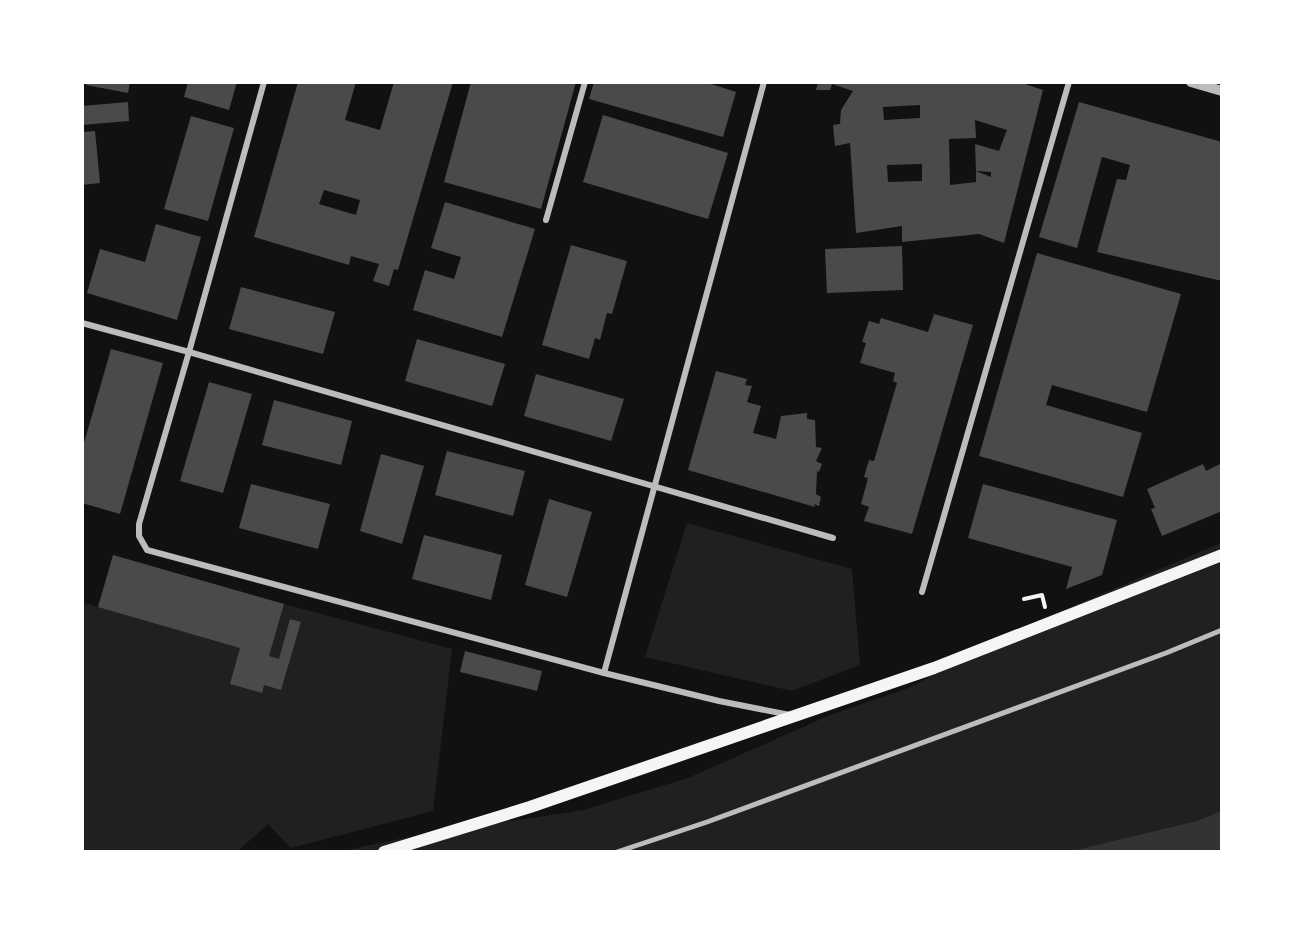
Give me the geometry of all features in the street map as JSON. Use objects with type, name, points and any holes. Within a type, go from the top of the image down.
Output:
[{"type":"main road","points":[[384,852],[530,807],[934,668],[1221,555]]},
{"type":"street","points":[[264,82],[189,352],[138,524],[139,536],[147,550],[604,673],[719,701],[795,716]]},
{"type":"street","points":[[546,220],[585,82]]},
{"type":"street","points":[[604,673],[764,82]]},
{"type":"street","points":[[922,592],[1069,82]]},
{"type":"street","points":[[1191,82],[1221,91]]},
{"type":"street","points":[[82,323],[512,444],[655,488],[833,538]]},
{"type":"street","points":[[617,852],[707,822],[1166,653],[1221,630]]},
{"type":"path","points":[[1024,599],[1042,595],[1049,622]]},
{"type":"shaded area","points":[[687,523],[852,569],[860,665],[792,691],[645,657]]},
{"type":"shaded area","points":[[1221,543],[1221,851],[337,852],[419,835],[583,810],[688,778],[830,715],[908,688],[1041,620]]},
{"type":"shaded area","points":[[113,555],[452,649],[433,811],[291,848],[268,824],[238,851],[83,851],[82,602],[98,607]]},
{"type":"shaded area","points":[[1221,811],[1221,851],[1072,851],[1197,821]]},
{"type":"building","points":[[87,82],[130,82],[128,93],[86,85]]},
{"type":"building","points":[[188,82],[237,82],[229,110],[184,97]]},
{"type":"building","points":[[298,82],[356,82],[345,120],[380,130],[394,82],[453,82],[398,270],[394,269],[389,286],[373,281],[379,264],[351,256],[349,265],[254,237]],"holes":[[[324,190],[360,200],[356,215],[319,204]]]},
{"type":"building","points":[[471,82],[576,82],[541,209],[444,182]]},
{"type":"building","points":[[594,82],[705,82],[736,92],[723,137],[589,99]]},
{"type":"building","points":[[818,82],[1019,82],[1043,90],[1004,243],[979,234],[902,242],[902,226],[856,233],[850,143],[835,146],[833,125],[840,124],[841,110],[853,91],[832,84],[830,90],[816,90]],"holes":[[[920,105],[920,118],[884,120],[883,107]],[[975,120],[1007,130],[999,151],[975,144],[976,182],[950,185],[949,139],[976,138]],[[922,164],[922,181],[888,182],[887,165]],[[976,171],[991,172],[991,177]]]},
{"type":"building","points":[[128,102],[129,121],[82,125],[82,106]]},
{"type":"building","points":[[1079,102],[1222,142],[1222,281],[1097,252],[1117,179],[1126,180],[1130,165],[1102,157],[1077,248],[1039,237]]},
{"type":"building","points":[[603,115],[728,153],[708,219],[583,182]]},
{"type":"building","points":[[191,116],[234,128],[208,221],[164,209]]},
{"type":"building","points":[[95,131],[100,183],[82,185],[82,132]]},
{"type":"building","points":[[445,202],[535,229],[502,337],[413,310],[425,270],[454,279],[461,257],[431,248]]},
{"type":"building","points":[[156,224],[201,237],[177,320],[87,293],[100,249],[145,262]]},
{"type":"building","points":[[571,245],[627,261],[612,314],[607,313],[600,340],[595,338],[589,359],[542,345]]},
{"type":"building","points":[[902,246],[903,290],[827,293],[825,249]]},
{"type":"building","points":[[1037,253],[1181,294],[1147,412],[1052,385],[1046,405],[1142,433],[1123,497],[979,456]]},
{"type":"building","points":[[241,287],[335,312],[323,354],[229,329]]},
{"type":"building","points":[[934,314],[973,325],[912,534],[864,521],[869,507],[861,504],[868,478],[864,477],[869,460],[874,461],[897,383],[893,381],[895,373],[860,363],[866,343],[862,342],[869,321],[879,324],[881,318],[928,332]]},
{"type":"building","points":[[417,339],[505,364],[492,406],[405,381]]},
{"type":"building","points":[[111,349],[163,363],[120,514],[82,503],[82,450]]},
{"type":"building","points":[[716,371],[747,379],[745,385],[752,386],[747,402],[761,406],[753,433],[776,439],[781,416],[807,413],[807,419],[815,420],[816,447],[822,448],[816,461],[822,464],[819,472],[817,471],[816,494],[821,497],[819,506],[814,504],[815,507],[688,470]]},
{"type":"building","points":[[536,374],[624,399],[611,441],[524,416]]},
{"type":"building","points":[[209,382],[252,394],[223,493],[180,481]]},
{"type":"building","points":[[274,400],[352,421],[341,465],[262,445]]},
{"type":"building","points":[[447,451],[525,471],[513,516],[435,495]]},
{"type":"building","points":[[381,454],[424,466],[402,544],[360,531]]},
{"type":"building","points":[[1222,463],[1222,511],[1162,536],[1151,509],[1155,508],[1147,489],[1203,464],[1206,471]]},
{"type":"building","points":[[251,484],[330,504],[318,549],[239,528]]},
{"type":"building","points":[[983,484],[1117,520],[1102,575],[1066,589],[1072,567],[968,538]]},
{"type":"building","points":[[549,499],[592,512],[567,597],[525,585]]},
{"type":"building","points":[[424,535],[502,555],[491,600],[412,579]]},
{"type":"building","points":[[113,555],[284,604],[269,656],[279,659],[290,619],[301,622],[281,690],[264,685],[262,693],[230,684],[240,648],[98,607]]},
{"type":"building","points":[[465,651],[542,671],[537,691],[460,672]]}]
